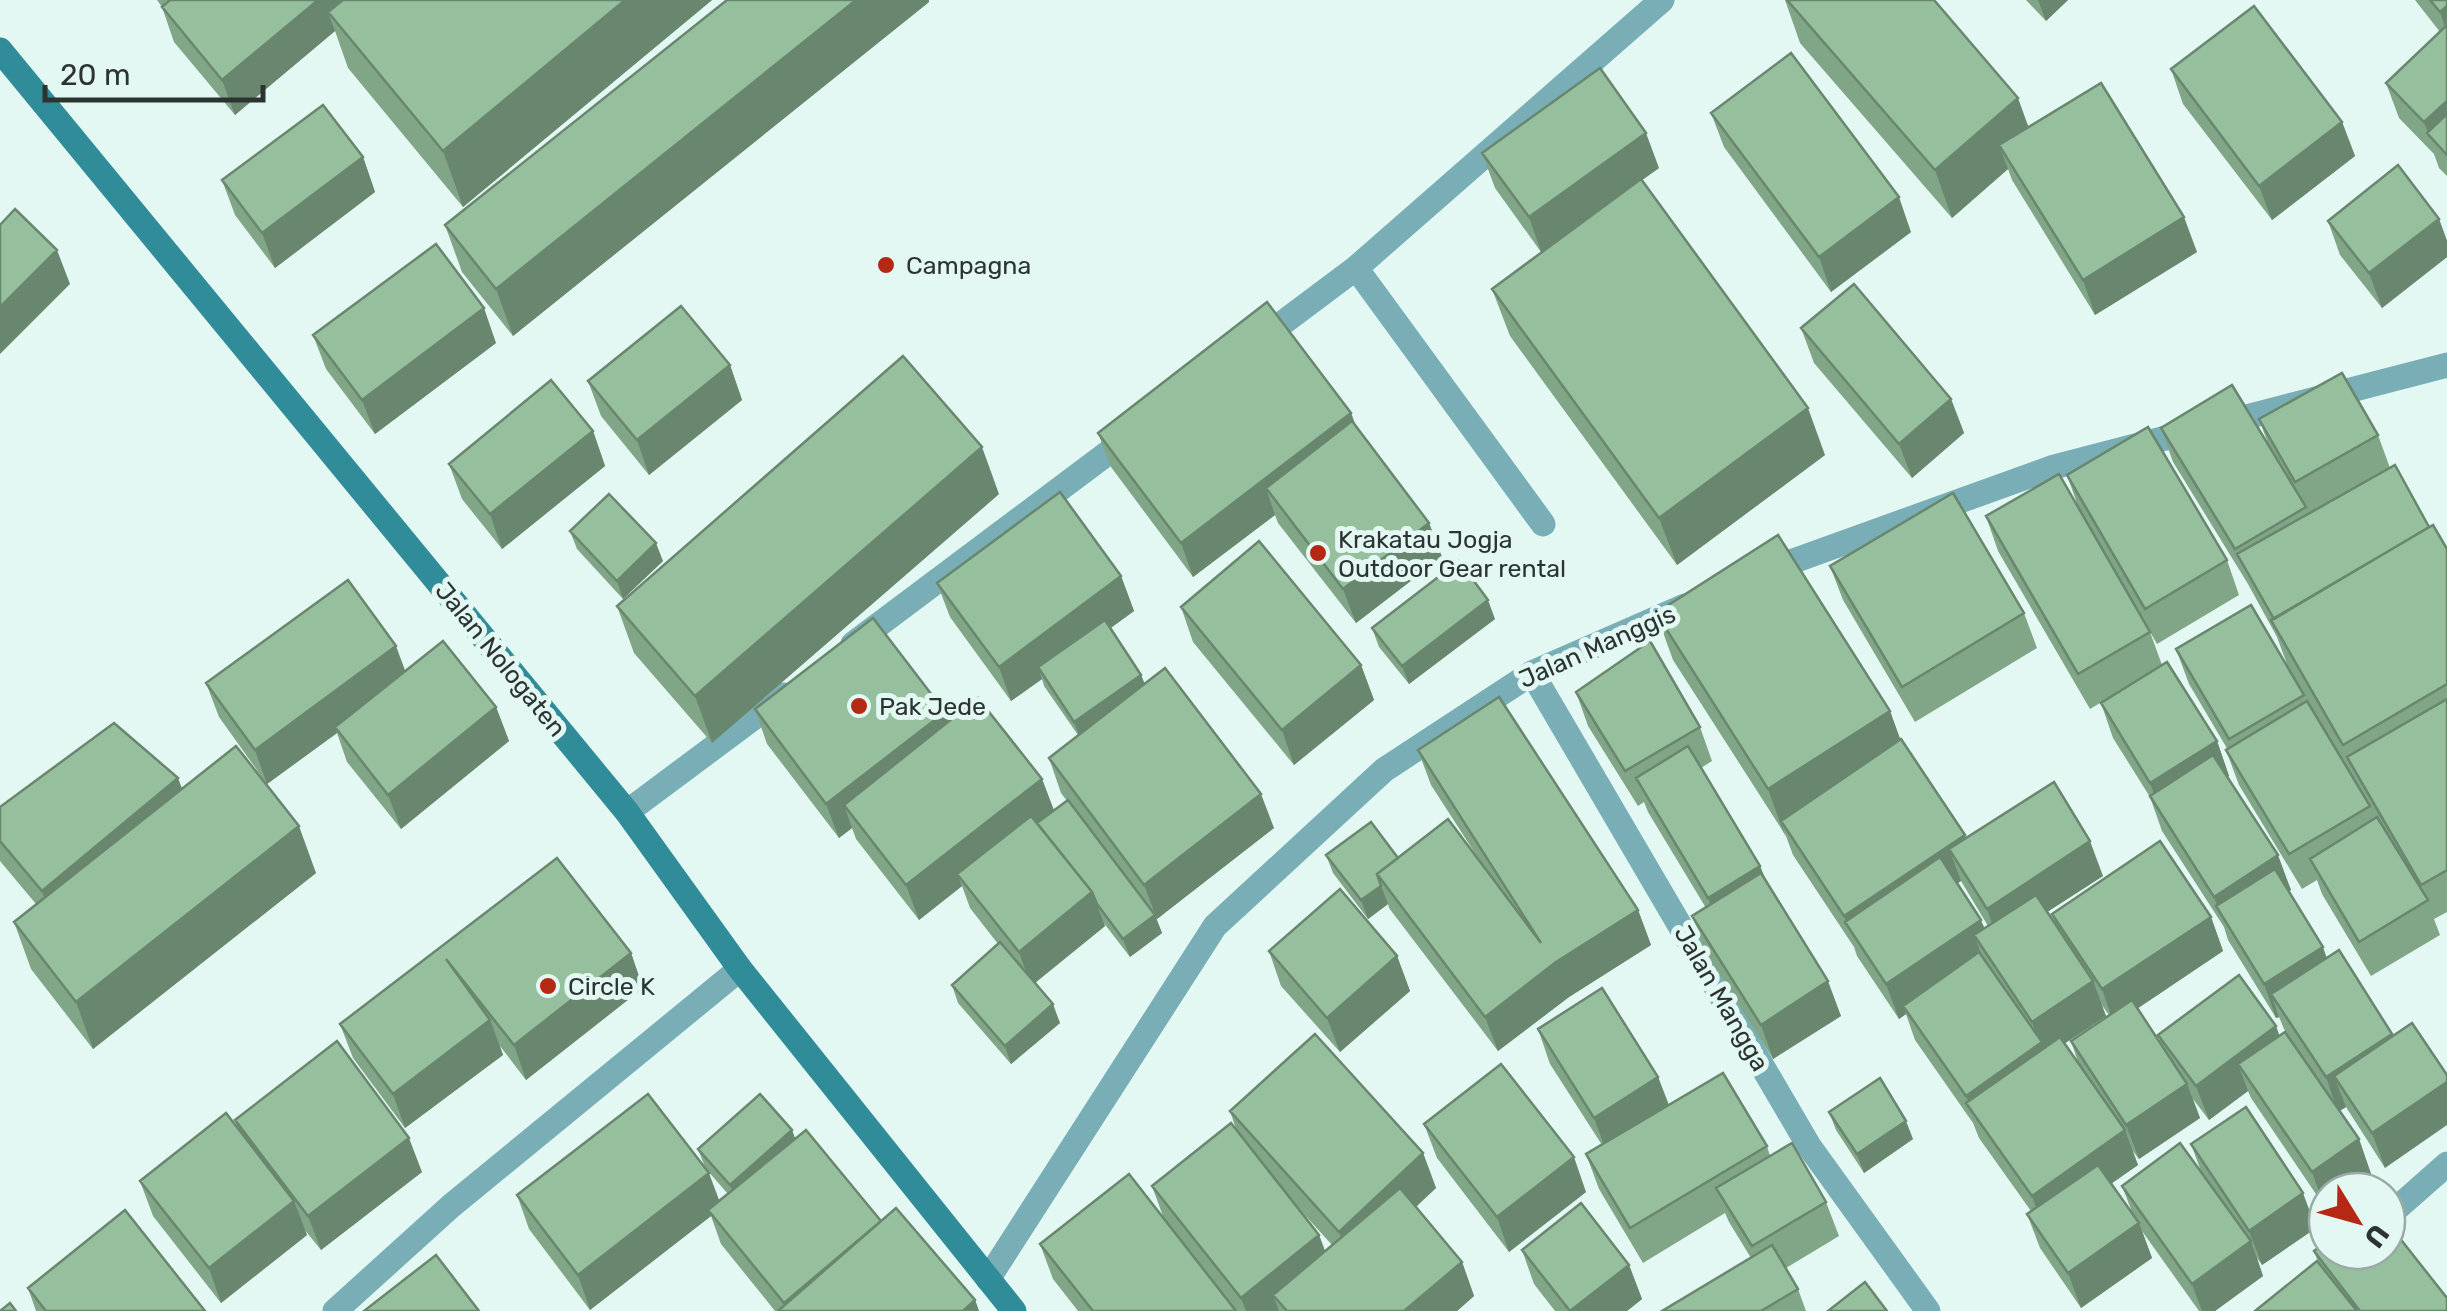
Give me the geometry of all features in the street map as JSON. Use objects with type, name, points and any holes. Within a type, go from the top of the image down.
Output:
[{"type":"main road","name":"Jalan Nologaten","points":[[0,50],[627,812],[740,970],[1014,1311]]},
{"type":"street","points":[[1229,362],[1356,268],[1662,0]]},
{"type":"street","points":[[1356,268],[1543,524]]},
{"type":"street","points":[[1738,583],[1790,560],[2054,467],[2447,366]]},
{"type":"street","points":[[833,658],[1150,422]]},
{"type":"street","name":"Jalan Manggis","points":[[988,1279],[1215,926],[1384,770],[1532,673],[1704,598]]},
{"type":"street","name":"Jalan Mangga","points":[[1532,673],[1809,1146],[1928,1311]]},
{"type":"street","points":[[627,812],[801,682]]},
{"type":"street","points":[[335,1311],[451,1206],[740,970]]},
{"type":"street","points":[[2407,1199],[2447,1164]]},
{"type":"building","points":[[170,0],[318,0],[222,80],[162,7]]},
{"type":"building","points":[[343,0],[625,0],[443,151],[328,12]]},
{"type":"building","points":[[727,0],[856,0],[496,289],[445,225]]},
{"type":"building","points":[[1787,0],[1934,0],[2018,98],[1935,170]]},
{"type":"building","points":[[2430,0],[2447,0],[2447,6],[2440,12]]},
{"type":"building","points":[[2254,6],[2342,122],[2259,186],[2171,69]]},
{"type":"building","points":[[2447,25],[2447,101],[2424,122],[2386,83]]},
{"type":"building","points":[[1791,53],[1899,197],[1819,257],[1711,113]]},
{"type":"building","points":[[1600,68],[1646,133],[1529,217],[1482,153]]},
{"type":"building","points":[[2101,83],[2184,217],[2083,280],[1999,145]]},
{"type":"building","points":[[323,105],[363,157],[262,233],[222,180]]},
{"type":"building","points":[[2447,114],[2447,155],[2427,133]]},
{"type":"building","points":[[2398,165],[2439,219],[2369,273],[2328,221]]},
{"type":"building","points":[[1641,179],[1808,408],[1659,518],[1492,289]]},
{"type":"building","points":[[15,209],[57,250],[0,307],[0,225]]},
{"type":"building","points":[[436,244],[484,308],[362,400],[313,335]]},
{"type":"building","points":[[1854,284],[1951,399],[1899,444],[1801,328]]},
{"type":"building","points":[[1267,302],[1351,413],[1181,543],[1098,433]]},
{"type":"building","points":[[681,306],[730,365],[637,440],[588,381]]},
{"type":"building","points":[[903,356],[982,447],[695,696],[617,606]]},
{"type":"building","points":[[2342,373],[2378,435],[2295,482],[2259,419]]},
{"type":"building","points":[[551,380],[593,431],[490,514],[449,464]]},
{"type":"building","points":[[2232,385],[2306,507],[2235,549],[2161,428]]},
{"type":"building","points":[[1352,421],[1429,523],[1343,589],[1266,488]]},
{"type":"building","points":[[2148,427],[2227,560],[2145,609],[2067,475]]},
{"type":"building","points":[[2395,465],[2429,527],[2274,619],[2237,554]]},
{"type":"building","points":[[2059,474],[2150,632],[2078,674],[1986,516]]},
{"type":"building","points":[[1060,492],[1121,576],[999,667],[937,583]]},
{"type":"building","points":[[1953,493],[2024,613],[1902,687],[1830,566]]},
{"type":"building","points":[[609,494],[656,543],[617,581],[570,531]]},
{"type":"building","points":[[2433,525],[2447,549],[2447,684],[2343,745],[2271,620]]},
{"type":"building","points":[[1778,535],[1890,711],[1768,789],[1656,613]]},
{"type":"building","points":[[1259,541],[1361,665],[1282,730],[1181,607]]},
{"type":"building","points":[[1459,561],[1488,600],[1402,666],[1372,628]]},
{"type":"building","points":[[348,580],[396,646],[255,750],[206,683]]},
{"type":"building","points":[[2251,605],[2304,695],[2229,739],[2176,649]]},
{"type":"building","points":[[873,618],[945,712],[826,804],[755,709]]},
{"type":"building","points":[[1105,620],[1141,675],[1074,722],[1038,667]]},
{"type":"building","points":[[443,641],[496,707],[388,795],[335,727]]},
{"type":"building","points":[[1650,641],[1700,727],[1625,771],[1576,692]]},
{"type":"building","points":[[2167,662],[2217,741],[2150,783],[2101,703]]},
{"type":"building","points":[[1165,668],[1261,794],[1144,885],[1049,758]]},
{"type":"building","points":[[1499,697],[1638,910],[1556,962],[1485,1017],[1377,874],[1448,819],[1541,943],[1418,750]]},
{"type":"building","points":[[978,698],[1042,779],[906,885],[844,805]]},
{"type":"building","points":[[2447,699],[2447,870],[2421,885],[2347,757]]},
{"type":"building","points":[[2307,701],[2370,806],[2289,854],[2226,750]]},
{"type":"building","points":[[114,723],[178,778],[42,891],[0,841],[0,807]]},
{"type":"building","points":[[1901,739],[1965,835],[1844,916],[1781,821]]},
{"type":"building","points":[[236,746],[299,826],[76,1002],[14,922]]},
{"type":"building","points":[[1688,746],[1760,866],[1708,898],[1636,778]]},
{"type":"building","points":[[2213,755],[2278,855],[2214,897],[2150,796]]},
{"type":"building","points":[[2054,782],[2090,841],[1987,909],[1949,849]]},
{"type":"building","points":[[1068,800],[1155,915],[1123,939],[1092,892],[1037,823]]},
{"type":"building","points":[[1031,816],[1092,892],[1019,952],[957,874]]},
{"type":"building","points":[[2377,817],[2428,900],[2359,942],[2310,859]]},
{"type":"building","points":[[1371,822],[1398,858],[1377,874],[1381,886],[1361,900],[1326,855]]},
{"type":"building","points":[[2160,841],[2211,917],[2102,989],[2052,914]]},
{"type":"building","points":[[1940,857],[1981,920],[1886,984],[1845,922]]},
{"type":"building","points":[[557,858],[631,953],[514,1045],[446,959],[490,1020],[393,1094],[340,1024]]},
{"type":"building","points":[[2275,869],[2323,947],[2264,984],[2216,906]]},
{"type":"building","points":[[1761,873],[1828,981],[1761,1025],[1692,916]]},
{"type":"building","points":[[1340,889],[1397,956],[1327,1018],[1269,951]]},
{"type":"building","points":[[2036,895],[2093,981],[2032,1022],[1974,935]]},
{"type":"building","points":[[1000,942],[1053,1004],[1005,1046],[952,985]]},
{"type":"building","points":[[2339,950],[2392,1034],[2326,1077],[2271,994]]},
{"type":"building","points":[[1979,952],[2042,1042],[1966,1096],[1903,1006]]},
{"type":"building","points":[[2239,975],[2276,1026],[2196,1086],[2158,1035]]},
{"type":"building","points":[[1602,988],[1658,1077],[1594,1118],[1538,1029]]},
{"type":"building","points":[[2132,1000],[2187,1084],[2126,1125],[2071,1041]]},
{"type":"building","points":[[2412,1023],[2447,1075],[2447,1082],[2372,1133],[2334,1076]]},
{"type":"building","points":[[2285,1032],[2359,1139],[2311,1171],[2238,1064]]},
{"type":"building","points":[[1315,1034],[1423,1153],[1339,1232],[1230,1111]]},
{"type":"building","points":[[2060,1037],[2125,1130],[2032,1196],[1966,1103]]},
{"type":"building","points":[[337,1041],[409,1138],[308,1216],[235,1120]]},
{"type":"building","points":[[1501,1064],[1574,1157],[1497,1217],[1424,1124]]},
{"type":"building","points":[[1723,1073],[1767,1146],[1630,1228],[1586,1154]]},
{"type":"building","points":[[1880,1078],[1906,1121],[1857,1154],[1829,1112]]},
{"type":"building","points":[[648,1094],[709,1173],[578,1275],[517,1195]]},
{"type":"building","points":[[760,1094],[792,1130],[730,1185],[698,1149]]},
{"type":"building","points":[[2246,1107],[2303,1193],[2249,1231],[2191,1144]]},
{"type":"building","points":[[226,1113],[294,1201],[209,1268],[140,1181]]},
{"type":"building","points":[[1231,1123],[1319,1235],[1241,1298],[1152,1186]]},
{"type":"building","points":[[806,1130],[881,1221],[784,1303],[708,1210]]},
{"type":"building","points":[[1792,1143],[1826,1202],[1752,1246],[1716,1188]]},
{"type":"building","points":[[2180,1143],[2251,1241],[2192,1284],[2122,1186]]},
{"type":"building","points":[[2098,1165],[2139,1223],[2068,1273],[2027,1214]]},
{"type":"building","points":[[1129,1174],[1236,1311],[1093,1311],[1040,1244]]},
{"type":"building","points":[[1400,1188],[1462,1262],[1404,1311],[1287,1311],[1273,1295]]},
{"type":"building","points":[[1581,1203],[1629,1265],[1570,1311],[1522,1250]]},
{"type":"building","points":[[896,1208],[975,1300],[963,1311],[778,1311]]},
{"type":"building","points":[[125,1210],[205,1311],[46,1311],[28,1288]]},
{"type":"building","points":[[1772,1245],[1798,1289],[1761,1311],[1662,1311]]},
{"type":"building","points":[[2407,1247],[2447,1298],[2447,1311],[2360,1311],[2329,1271],[2407,1271]]},
{"type":"building","points":[[436,1255],[479,1311],[364,1311]]},
{"type":"building","points":[[2307,1269],[2325,1271],[2357,1311],[2255,1311]]},
{"type":"building","points":[[1865,1282],[1887,1311],[1828,1311]]},
{"type":"building","points":[[10,1303],[16,1311],[0,1311]]},
{"type":"place","name":"Campagna","points":[[886,265]]},
{"type":"place","name":"Krakatau Jogja Outdoor Gear rental","points":[[1318,553]]},
{"type":"place","name":"Pak Jede","points":[[859,706]]},
{"type":"place","name":"Circle K","points":[[548,986]]}]
